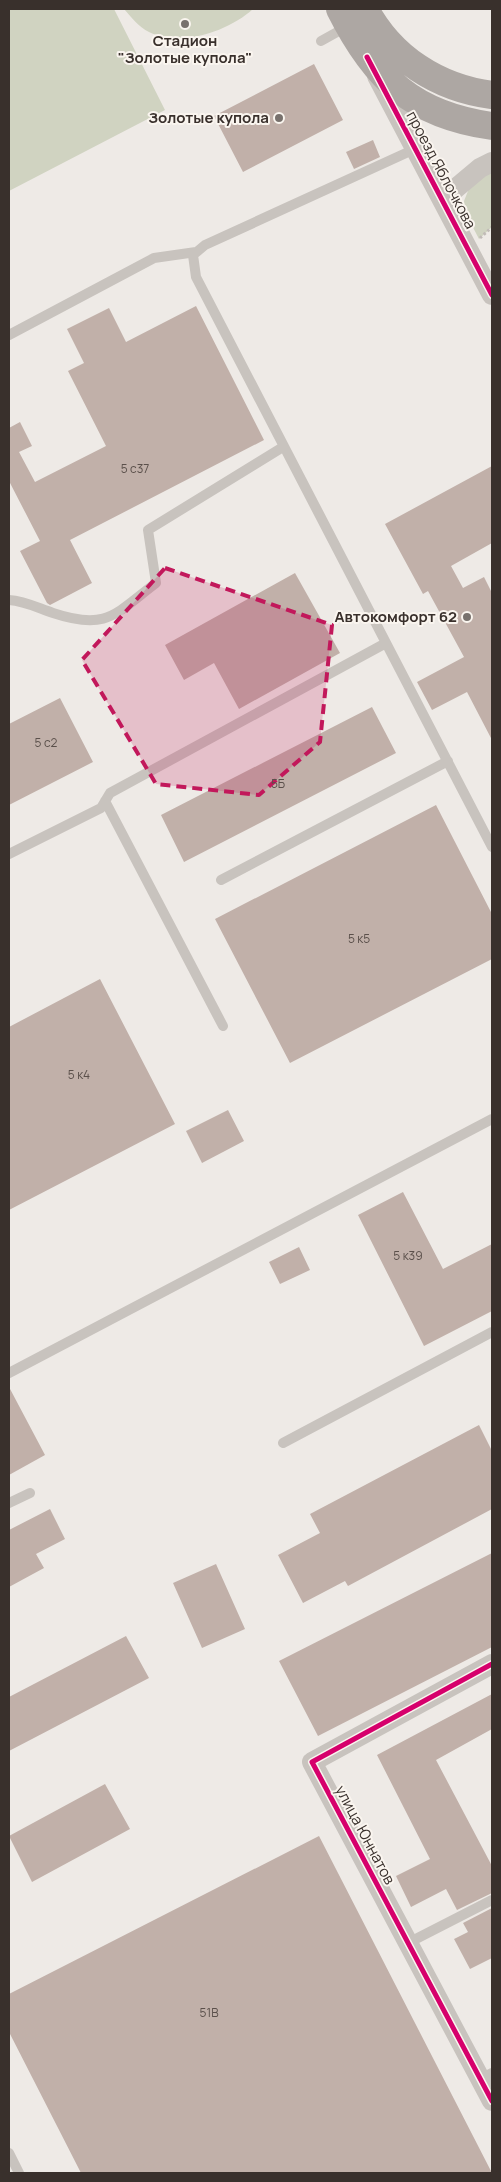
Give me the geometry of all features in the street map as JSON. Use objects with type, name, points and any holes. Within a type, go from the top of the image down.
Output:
[{"type":"main road","name":"проезд Яблочкова","points":[[352,14],[367,57],[403,94],[435,112],[470,123],[492,126]]},
{"type":"main road","points":[[352,14],[422,72],[445,84],[472,92],[492,95]]},
{"type":"street","name":"проезд Яблочкова","points":[[367,57],[417,148],[492,295]]},
{"type":"street","name":"проезд Яблочкова","points":[[443,199],[480,168],[492,162]]},
{"type":"street","name":"улица Юннатов","points":[[492,1664],[312,1762],[408,1943],[487,2076],[492,2101]]},
{"type":"lane","points":[[321,41],[352,14]]},
{"type":"lane","points":[[417,148],[205,245],[193,255],[196,277],[492,847]]},
{"type":"lane","points":[[9,335],[154,258],[196,252]]},
{"type":"lane","points":[[9,600],[20,601],[81,621],[109,618],[156,583],[148,530],[283,447]]},
{"type":"lane","points":[[9,854],[101,808],[110,793],[386,643]]},
{"type":"lane","points":[[221,880],[448,761]]},
{"type":"lane","points":[[105,801],[223,1026]]},
{"type":"lane","points":[[9,1373],[492,1119]]},
{"type":"lane","points":[[283,1443],[492,1332]]},
{"type":"lane","points":[[9,1503],[30,1493]]},
{"type":"lane","points":[[408,1943],[492,1900]]},
{"type":"lane","points":[[9,2153],[19,2173]]},
{"type":"highlighted area","points":[[165,568],[332,625],[320,742],[259,795],[156,784],[82,660]]},
{"type":"green space","points":[[9,9],[114,9],[165,110],[9,191]]},
{"type":"green space","name":"Стадион \"Золотые купола\"","points":[[124,9],[253,9],[243,17],[218,30],[189,38],[175,38],[161,37],[145,30]]},
{"type":"green space","points":[[492,171],[492,227],[479,239],[462,206],[472,181]]},
{"type":"building","name":"Золотые купола","points":[[314,64],[343,120],[243,172],[214,116]]},
{"type":"building","points":[[373,140],[380,157],[354,169],[346,152]]},
{"type":"building","points":[[196,306],[264,440],[70,540],[92,583],[50,605],[47,603],[20,551],[40,541],[9,481],[9,428],[20,422],[32,446],[19,452],[35,482],[106,446],[68,371],[84,363],[67,329],[109,308],[126,342]]},
{"type":"building","points":[[492,466],[492,543],[451,566],[463,588],[484,577],[492,593],[492,740],[467,692],[432,710],[417,682],[464,657],[428,591],[423,594],[385,524]]},
{"type":"building","points":[[295,573],[340,653],[239,709],[214,663],[184,680],[165,645]]},
{"type":"building","points":[[60,698],[93,762],[9,805],[9,724]]},
{"type":"building","points":[[372,707],[396,753],[184,862],[161,815]]},
{"type":"building","points":[[436,805],[492,914],[492,959],[290,1063],[215,919]]},
{"type":"building","points":[[100,979],[175,1124],[9,1210],[9,1027]]},
{"type":"building","points":[[228,1110],[244,1141],[202,1163],[186,1131]]},
{"type":"building","points":[[403,1192],[443,1269],[492,1244],[492,1311],[424,1346],[358,1215]]},
{"type":"building","points":[[299,1247],[310,1270],[280,1284],[269,1262]]},
{"type":"building","points":[[9,1387],[45,1455],[9,1475]]},
{"type":"building","points":[[479,1425],[492,1451],[492,1509],[348,1586],[345,1581],[303,1603],[278,1555],[320,1533],[310,1514]]},
{"type":"building","points":[[50,1509],[65,1539],[36,1554],[44,1568],[9,1587],[9,1530]]},
{"type":"building","points":[[492,1553],[492,1647],[318,1736],[279,1661]]},
{"type":"building","points":[[216,1564],[245,1629],[202,1648],[173,1583]]},
{"type":"building","points":[[126,1636],[149,1678],[9,1751],[9,1697]]},
{"type":"building","points":[[492,1694],[492,1729],[436,1760],[492,1866],[492,1893],[457,1910],[446,1889],[411,1907],[396,1876],[430,1859],[377,1755]]},
{"type":"building","points":[[105,1784],[130,1829],[32,1882],[9,1836]]},
{"type":"building","points":[[319,1836],[492,2173],[81,2173],[9,2032],[9,1994]]},
{"type":"building","points":[[492,1908],[492,1958],[470,1969],[454,1939],[468,1932],[463,1923]]},
{"type":"cycle path","points":[[367,57],[492,295]]},
{"type":"cycle path","points":[[492,1664],[312,1762],[492,2101]]},
{"type":"place","name":"Стадион \"Золотые купола\"","points":[[185,24]]},
{"type":"place","name":"Золотые купола","points":[[279,118]]},
{"type":"place","name":"Автокомфорт 62","points":[[467,617]]}]
